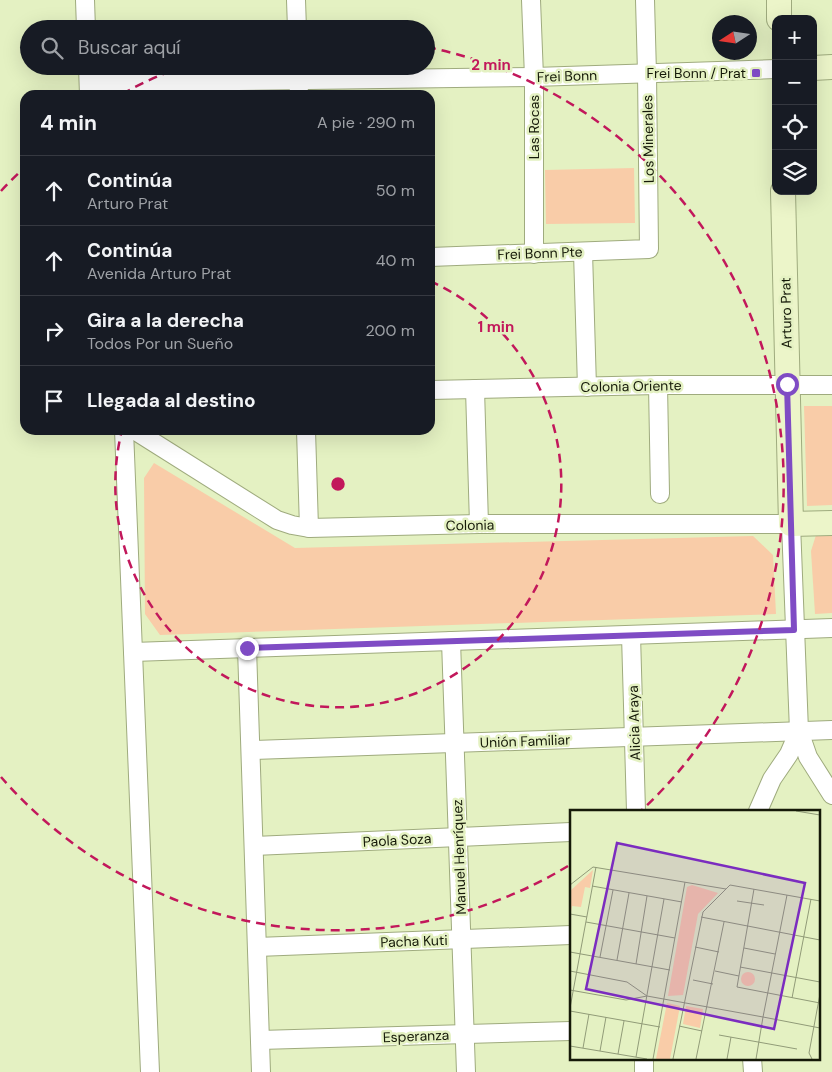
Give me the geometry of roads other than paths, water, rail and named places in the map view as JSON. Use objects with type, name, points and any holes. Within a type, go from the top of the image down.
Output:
[{"type":"street","points":[[85,0],[86,20]]},
{"type":"street","points":[[296,0],[297,20]]},
{"type":"street","name":"Las Rocas","points":[[531,0],[534,77],[534,254]]},
{"type":"street","name":"Los Minerales","points":[[645,0],[649,249]]},
{"type":"street","points":[[779,0],[779,15]]},
{"type":"street","points":[[817,68],[832,67]]},
{"type":"street","name":"Frei Bonn","points":[[89,82],[299,80],[420,87],[534,77],[772,69]]},
{"type":"street","name":"Arturo Prat","points":[[783,195],[791,524]]},
{"type":"street","name":"Frei Bonn Pte","points":[[435,257],[649,249]]},
{"type":"street","points":[[583,252],[587,387]]},
{"type":"street","name":"Colonia Oriente","points":[[435,390],[787,384],[832,385]]},
{"type":"street","points":[[658,386],[660,494]]},
{"type":"street","points":[[475,389],[479,524]]},
{"type":"street","points":[[124,435],[150,1072]]},
{"type":"street","name":"Colonia","points":[[142,435],[278,520],[309,528],[479,524],[832,523]]},
{"type":"street","points":[[306,435],[309,528]]},
{"type":"street","points":[[791,524],[799,731],[808,757],[832,795]]},
{"type":"street","points":[[133,652],[832,628]]},
{"type":"street","name":"Alicia Araya","points":[[631,635],[636,810]]},
{"type":"street","name":"Manuel Henríquez","points":[[451,641],[466,1072]]},
{"type":"street","points":[[247,648],[261,1072]]},
{"type":"street","name":"Unión Familiar","points":[[251,750],[832,730]]},
{"type":"street","points":[[758,810],[772,779],[789,754],[799,731]]},
{"type":"street","name":"Paola Soza","points":[[254,846],[570,832]]},
{"type":"street","name":"Pacha Kuti","points":[[257,947],[570,935]]},
{"type":"street","name":"Esperanza","points":[[260,1040],[570,1031]]},
{"type":"place","name":"Frei Bonn / Prat","points":[[756,73]]}]
